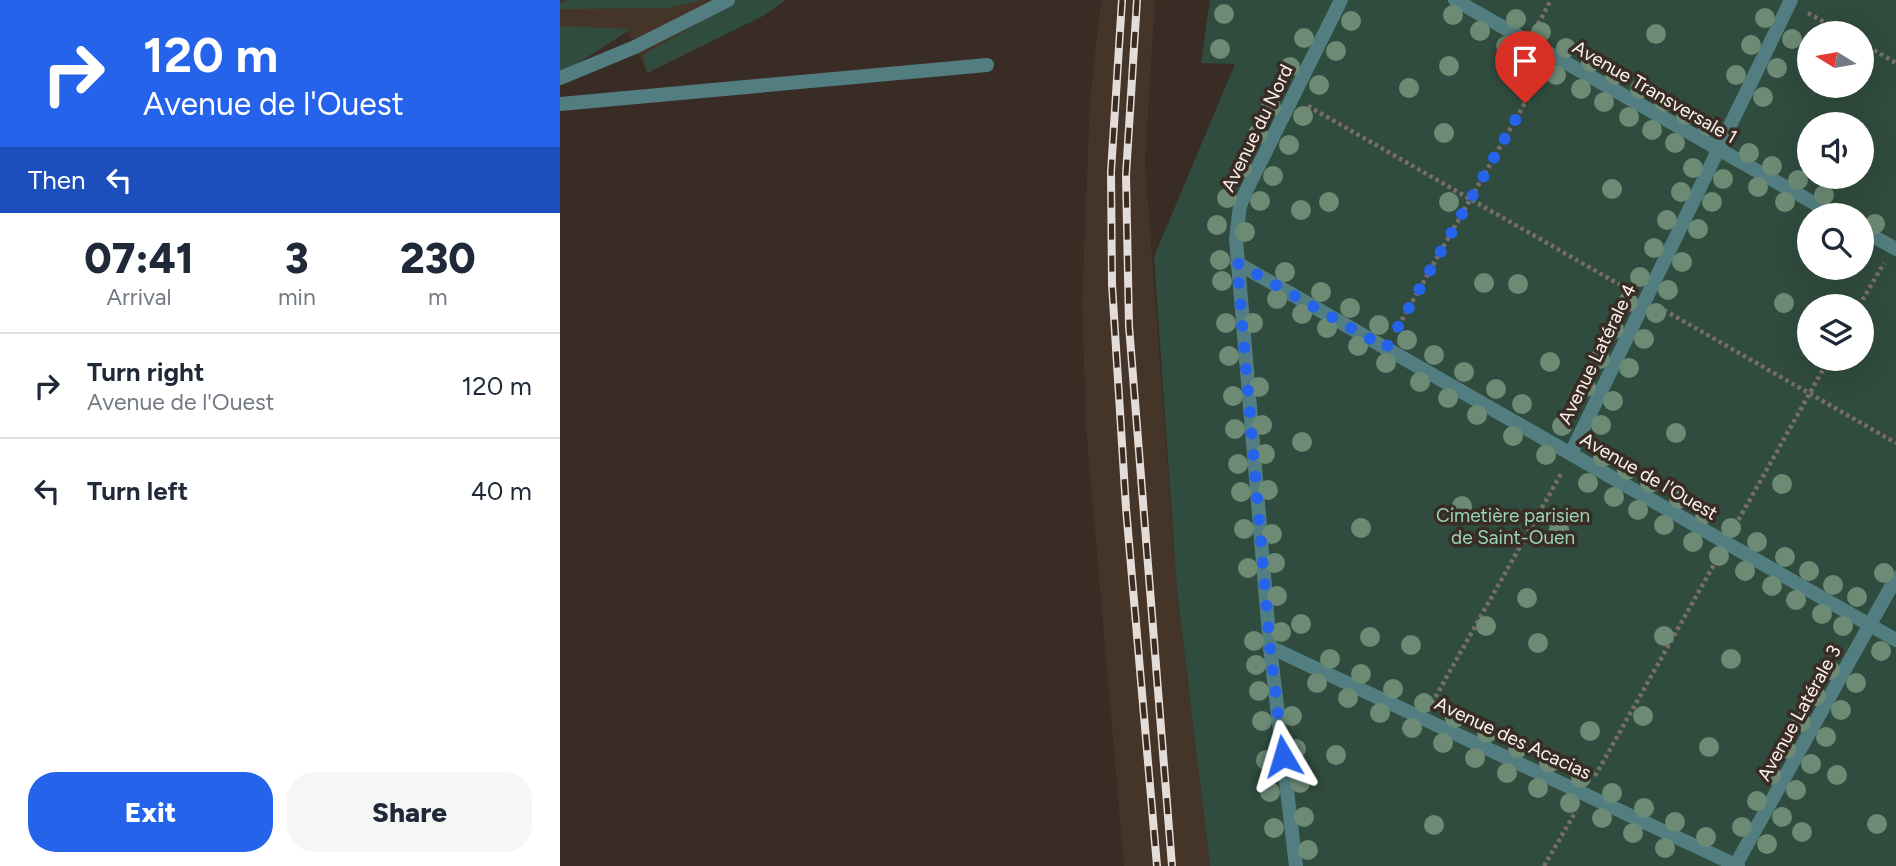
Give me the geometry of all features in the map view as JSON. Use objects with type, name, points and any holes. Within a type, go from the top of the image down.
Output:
[{"type":"lane","points":[[560,78],[635,47],[729,0]]},
{"type":"lane","name":"Avenue du Nord","points":[[1296,866],[1270,647],[1236,239],[1240,206],[1341,0]]},
{"type":"lane","name":"Avenue Transversale 1","points":[[1455,0],[1813,203]]},
{"type":"lane","name":"Avenue Latérale 4","points":[[1571,453],[1790,1]]},
{"type":"lane","points":[[560,104],[987,65]]},
{"type":"lane","points":[[1874,237],[1894,248]]},
{"type":"lane","name":"Avenue de l'Ouest","points":[[1237,263],[1896,640]]},
{"type":"lane","name":"Avenue Latérale 3","points":[[1736,866],[1896,578]]},
{"type":"lane","name":"Avenue des Acacias","points":[[1270,647],[1736,866]]},
{"type":"path","points":[[1790,1],[1824,21]]},
{"type":"path","points":[[1874,50],[1896,63]]},
{"type":"path","points":[[1386,348],[1552,55]]},
{"type":"path","points":[[1293,97],[1896,443]]},
{"type":"path","points":[[1866,294],[1894,248]]},
{"type":"path","points":[[1544,866],[1822,371]]},
{"type":"path","name":"Avenue Latérale 4","points":[[1424,718],[1571,453]]},
{"type":"shaded area","points":[[560,0],[786,0],[763,16],[647,73],[626,28],[590,49],[560,53]]},
{"type":"shaded area","points":[[1101,0],[1155,0],[1145,163],[1177,590],[1210,866],[1124,866],[1086,428],[1082,305],[1090,99]]},
{"type":"green space","points":[[569,0],[702,0],[668,8],[560,9],[560,4]]},
{"type":"green space","points":[[738,0],[786,0],[763,16],[647,73],[643,55]]},
{"type":"green space","name":"Cimetière parisien de Saint-Ouen","points":[[1210,0],[1896,0],[1896,866],[1210,866],[1177,590],[1154,257],[1235,64],[1201,63]]},
{"type":"green space","points":[[564,26],[631,29],[560,75],[560,27]]},
{"type":"railway","points":[[1122,0],[1111,172],[1112,284],[1126,508],[1157,866]]},
{"type":"railway","points":[[1137,0],[1126,175],[1129,326],[1172,866]]},
{"type":"route","points":[[1283,756],[1270,647],[1237,263],[1386,348],[1525,103]]}]
